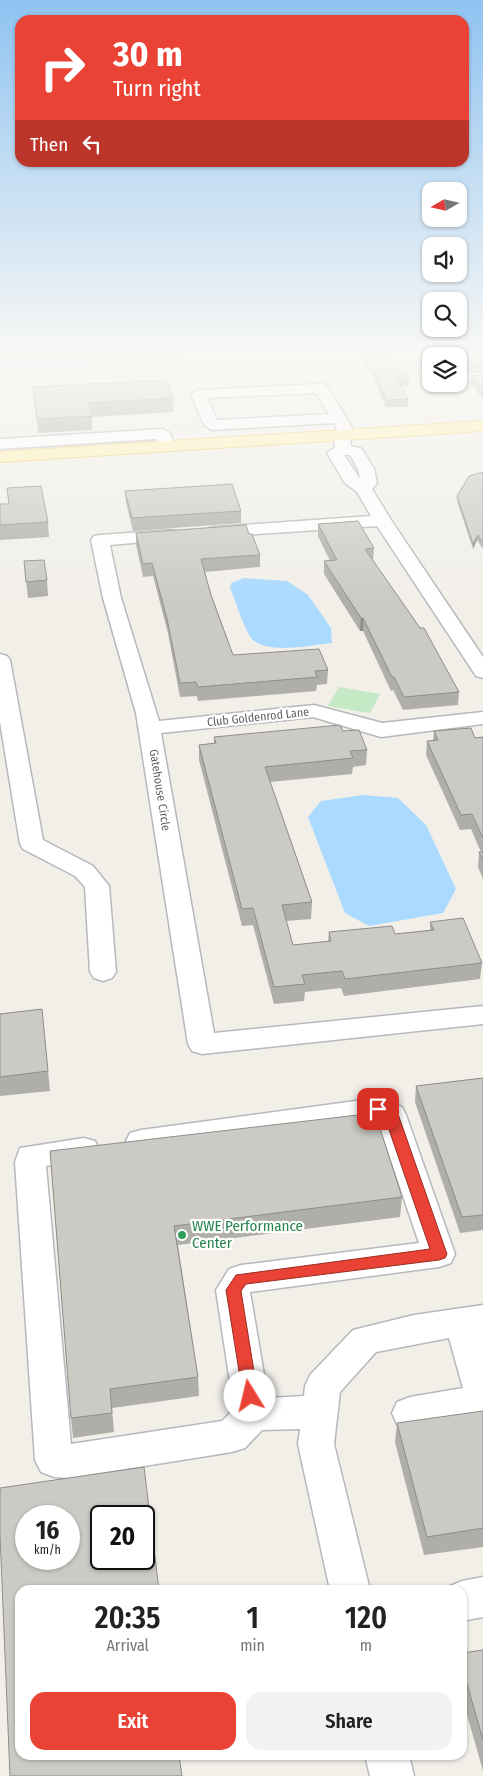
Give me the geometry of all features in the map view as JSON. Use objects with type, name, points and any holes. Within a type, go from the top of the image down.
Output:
[{"type":"main road","points":[[0,457],[166,447],[342,444],[413,435]]},
{"type":"main road","points":[[0,469],[342,444],[483,437]]},
{"type":"street","points":[[0,444],[149,435]]},
{"type":"street","points":[[163,435],[166,447]]},
{"type":"street","points":[[344,435],[342,444],[335,453],[351,480],[364,489],[382,520],[483,672]]},
{"type":"street","name":"Gatehouse Circle","points":[[382,520],[100,540],[112,598],[150,728],[202,1044],[483,1015]]},
{"type":"street","points":[[0,660],[32,844],[84,871],[97,886],[103,972]]},
{"type":"street","name":"Club Goldenrod Lane","points":[[150,728],[314,711],[381,730],[483,718]]},
{"type":"street","points":[[253,1414],[234,1290],[241,1279],[439,1254],[391,1114],[378,1109],[31,1156],[54,1460],[68,1461],[232,1436],[253,1414],[318,1412]]},
{"type":"street","points":[[349,1585],[316,1444],[318,1412],[323,1386],[366,1340],[472,1321],[483,1394]]},
{"type":"street","points":[[410,1413],[483,1400]]},
{"type":"street","points":[[467,1600],[483,1598]]},
{"type":"street","points":[[388,1760],[392,1776]]},
{"type":"green space","points":[[339,687],[380,694],[370,713],[328,706]]},
{"type":"water","points":[[244,578],[287,581],[308,595],[331,628],[332,643],[279,648],[259,644],[252,639],[243,622],[230,588],[231,583]]},
{"type":"water","points":[[364,795],[398,798],[426,825],[456,889],[443,913],[369,926],[345,913],[308,817],[321,801]]},
{"type":"building","points":[[483,472],[483,543],[478,535],[473,544],[457,496],[469,476]]},
{"type":"building","points":[[232,484],[241,511],[132,518],[125,491]]},
{"type":"building","points":[[41,486],[48,522],[0,525],[0,504],[9,504],[7,488]]},
{"type":"building","points":[[358,521],[374,548],[365,549],[420,628],[424,628],[459,692],[404,697],[394,677],[392,677],[363,618],[361,618],[324,561],[337,560],[318,524]]},
{"type":"building","points":[[246,525],[249,534],[252,534],[260,555],[201,559],[211,595],[233,655],[319,649],[328,670],[315,671],[317,677],[198,687],[196,682],[180,683],[167,619],[152,563],[143,564],[136,533]]},
{"type":"building","points":[[44,560],[47,580],[26,582],[24,561]]},
{"type":"building","points":[[340,725],[343,731],[359,730],[367,750],[350,751],[353,758],[265,767],[312,902],[282,905],[293,945],[331,941],[329,932],[392,926],[395,934],[434,930],[430,922],[463,918],[482,963],[345,979],[342,971],[302,975],[305,984],[274,987],[253,908],[242,909],[199,745],[216,743],[214,737]]},
{"type":"building","points":[[471,728],[475,738],[483,737],[483,838],[472,814],[461,815],[427,741],[438,740],[434,731]]},
{"type":"building","points":[[479,852],[483,852],[483,860]]},
{"type":"building","points":[[42,1009],[48,1071],[0,1077],[0,1014]]},
{"type":"building","points":[[483,1078],[483,1215],[462,1217],[416,1086]]},
{"type":"building","points":[[375,1113],[402,1197],[174,1226],[198,1377],[110,1389],[112,1413],[71,1418],[50,1151]]},
{"type":"building","points":[[483,1411],[483,1528],[427,1537],[397,1423]]},
{"type":"building","points":[[144,1467],[149,1505],[90,1505],[90,1570],[155,1570],[155,1557],[158,1585],[15,1585],[15,1760],[180,1760],[182,1776],[10,1776],[0,1535],[0,1488]]},
{"type":"building","points":[[483,1650],[483,1740],[467,1684],[467,1652]]},
{"type":"place","name":"WWE Performance Center","points":[[182,1235]]},
{"type":"route","points":[[250,1396],[234,1290],[241,1279],[439,1254],[391,1114],[378,1109]]}]
